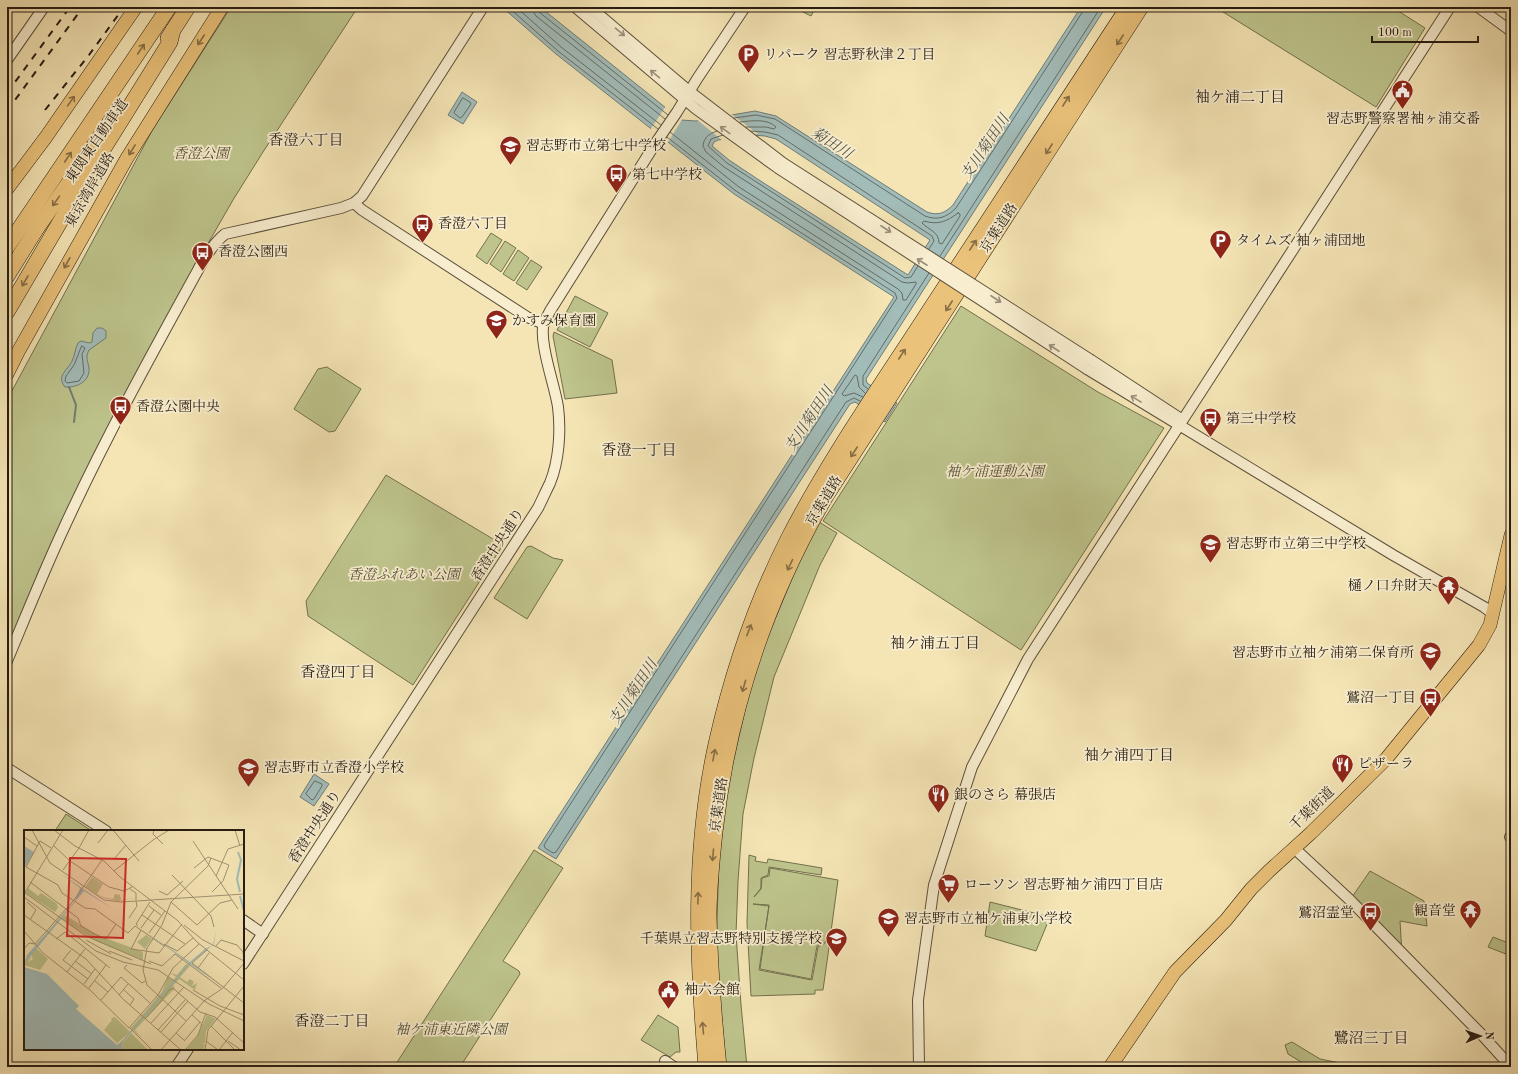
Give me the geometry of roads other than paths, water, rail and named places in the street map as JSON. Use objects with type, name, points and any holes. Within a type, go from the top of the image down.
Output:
[{"type":"highway","points":[[7,190],[136,7]]},
{"type":"highway","name":"東関東自動車道","points":[[7,247],[169,7]]},
{"type":"highway","name":"東関東自動車道","points":[[7,276],[37,228],[188,7]]},
{"type":"highway","name":"東京湾岸道路","points":[[7,374],[119,170],[222,7]]},
{"type":"highway","name":"京葉道路","points":[[886,390],[1128,7]]},
{"type":"highway","name":"京葉道路","points":[[706,1067],[698,939],[700,860],[708,788],[722,718],[743,646],[757,609],[788,540],[824,477],[869,416],[1141,7]]},
{"type":"highway","points":[[7,312],[94,164],[170,42],[173,30]]},
{"type":"highway","name":"京葉道路","points":[[720,1067],[710,956],[709,915],[711,876],[722,777],[736,716],[761,634],[779,589],[795,553],[869,416]]},
{"type":"highway","name":"千葉街道","points":[[1110,1067],[1175,972],[1226,920],[1256,885],[1386,759],[1479,645],[1490,624],[1494,611],[1511,535]]},
{"type":"street","points":[[7,60],[44,7]]},
{"type":"street","points":[[7,661],[62,531],[143,371],[212,247],[219,238],[225,234],[342,208],[354,203],[363,194],[483,7]]},
{"type":"street","points":[[575,7],[780,166],[1180,422],[1396,550],[1485,600],[1494,611]]},
{"type":"street","points":[[590,7],[687,95]]},
{"type":"street","name":"香澄中央通り","points":[[244,962],[538,508],[550,482],[558,445],[558,407],[544,340],[544,324],[550,311],[687,95],[745,7]]},
{"type":"street","points":[[919,1067],[918,1000],[934,885],[972,767],[1002,707],[1028,659],[1450,7]]},
{"type":"street","points":[[1478,7],[1511,31]]},
{"type":"street","points":[[354,203],[362,210],[527,317],[544,324]]},
{"type":"street","points":[[7,768],[104,830]]},
{"type":"street","points":[[1294,848],[1350,900],[1511,1067]]},
{"type":"street","points":[[244,921],[263,934]]},
{"type":"street","points":[[176,1067],[187,1050]]},
{"type":"street","points":[[665,1060],[674,1067]]},
{"type":"water","points":[[502,7],[540,7],[681,120],[696,121],[755,111],[776,116],[927,212],[938,214],[944,212],[953,205],[1081,7],[1106,7],[866,379],[867,383],[897,403],[885,422],[855,402],[850,404],[556,859],[538,848],[894,297],[734,194],[556,54]],"holes":[[[752,135],[776,139],[930,240],[908,275],[759,180],[729,160],[712,146],[714,142],[718,140]]]},
{"type":"water","points":[[462,92],[477,102],[463,124],[448,115]]},
{"type":"water","points":[[97,328],[102,328],[106,331],[106,338],[89,350],[87,357],[89,373],[87,377],[78,385],[65,387],[62,377],[72,361],[78,343],[81,341],[89,343],[92,342],[93,333]]},
{"type":"water","points":[[314,774],[329,784],[314,806],[300,797]]},
{"type":"waterway","points":[[69,387],[76,405],[74,422]]},
{"type":"railway","points":[[7,93],[70,7]]},
{"type":"railway","points":[[7,111],[83,7]]},
{"type":"railway","points":[[45,110],[89,55],[124,7]]},
{"type":"place","name":"リパーク 習志野秋津２丁目","points":[[749,74]]},
{"type":"place","name":"習志野警察署袖ヶ浦交番","points":[[1403,110]]},
{"type":"place","name":"習志野市立第七中学校","points":[[511,166]]},
{"type":"place","name":"第七中学校","points":[[617,194]]},
{"type":"place","name":"香澄六丁目","points":[[423,244]]},
{"type":"place","name":"タイムズ 袖ヶ浦団地","points":[[1220,260]]},
{"type":"place","name":"香澄公園西","points":[[203,272]]},
{"type":"place","name":"かすみ保育園","points":[[497,340]]},
{"type":"place","name":"香澄公園中央","points":[[120,426]]},
{"type":"place","name":"第三中学校","points":[[1210,438]]},
{"type":"place","name":"習志野市立第三中学校","points":[[1211,564]]},
{"type":"place","name":"樋ノ口弁財天","points":[[1448,606]]},
{"type":"place","name":"習志野市立袖ケ浦第二保育所","points":[[1430,672]]},
{"type":"place","name":"鷲沼一丁目","points":[[1431,718]]},
{"type":"place","name":"ピザーラ","points":[[1342,784]]},
{"type":"place","name":"習志野市立香澄小学校","points":[[248,788]]},
{"type":"place","name":"銀のさら 幕張店","points":[[938,814]]},
{"type":"place","name":"ローソン 習志野袖ケ浦四丁目店","points":[[948,904]]},
{"type":"place","name":"観音堂","points":[[1471,930]]},
{"type":"place","name":"鷲沼霊堂","points":[[1370,932]]},
{"type":"place","name":"習志野市立袖ケ浦東小学校","points":[[888,938]]},
{"type":"place","name":"千葉県立習志野特別支援学校","points":[[837,958]]},
{"type":"place","name":"袖六会館","points":[[668,1010]]},
{"type":"district","name":"袖ケ浦二丁目","points":[[1240,98]]},
{"type":"district","name":"香澄六丁目","points":[[306,141]]},
{"type":"district","name":"香澄一丁目","points":[[639,451]]},
{"type":"district","name":"袖ケ浦五丁目","points":[[935,644]]},
{"type":"district","name":"香澄四丁目","points":[[338,673]]},
{"type":"district","name":"袖ケ浦四丁目","points":[[1129,756]]},
{"type":"district","name":"香澄二丁目","points":[[332,1022]]},
{"type":"district","name":"鷺沼三丁目","points":[[1371,1039]]},
{"type":"water label","name":"菊田川","points":[[831,144]]},
{"type":"water label","name":"支川菊田川","points":[[986,148]]},
{"type":"water label","name":"支川菊田川","points":[[810,420]]},
{"type":"water label","name":"支川菊田川","points":[[634,693]]},
{"type":"park label","name":"香澄公園","points":[[201,154]]},
{"type":"park label","name":"袖ケ浦運動公園","points":[[995,472]]},
{"type":"park label","name":"香澄ふれあい公園","points":[[404,575]]},
{"type":"park label","name":"袖ケ浦東近隣公園","points":[[451,1030]]}]
